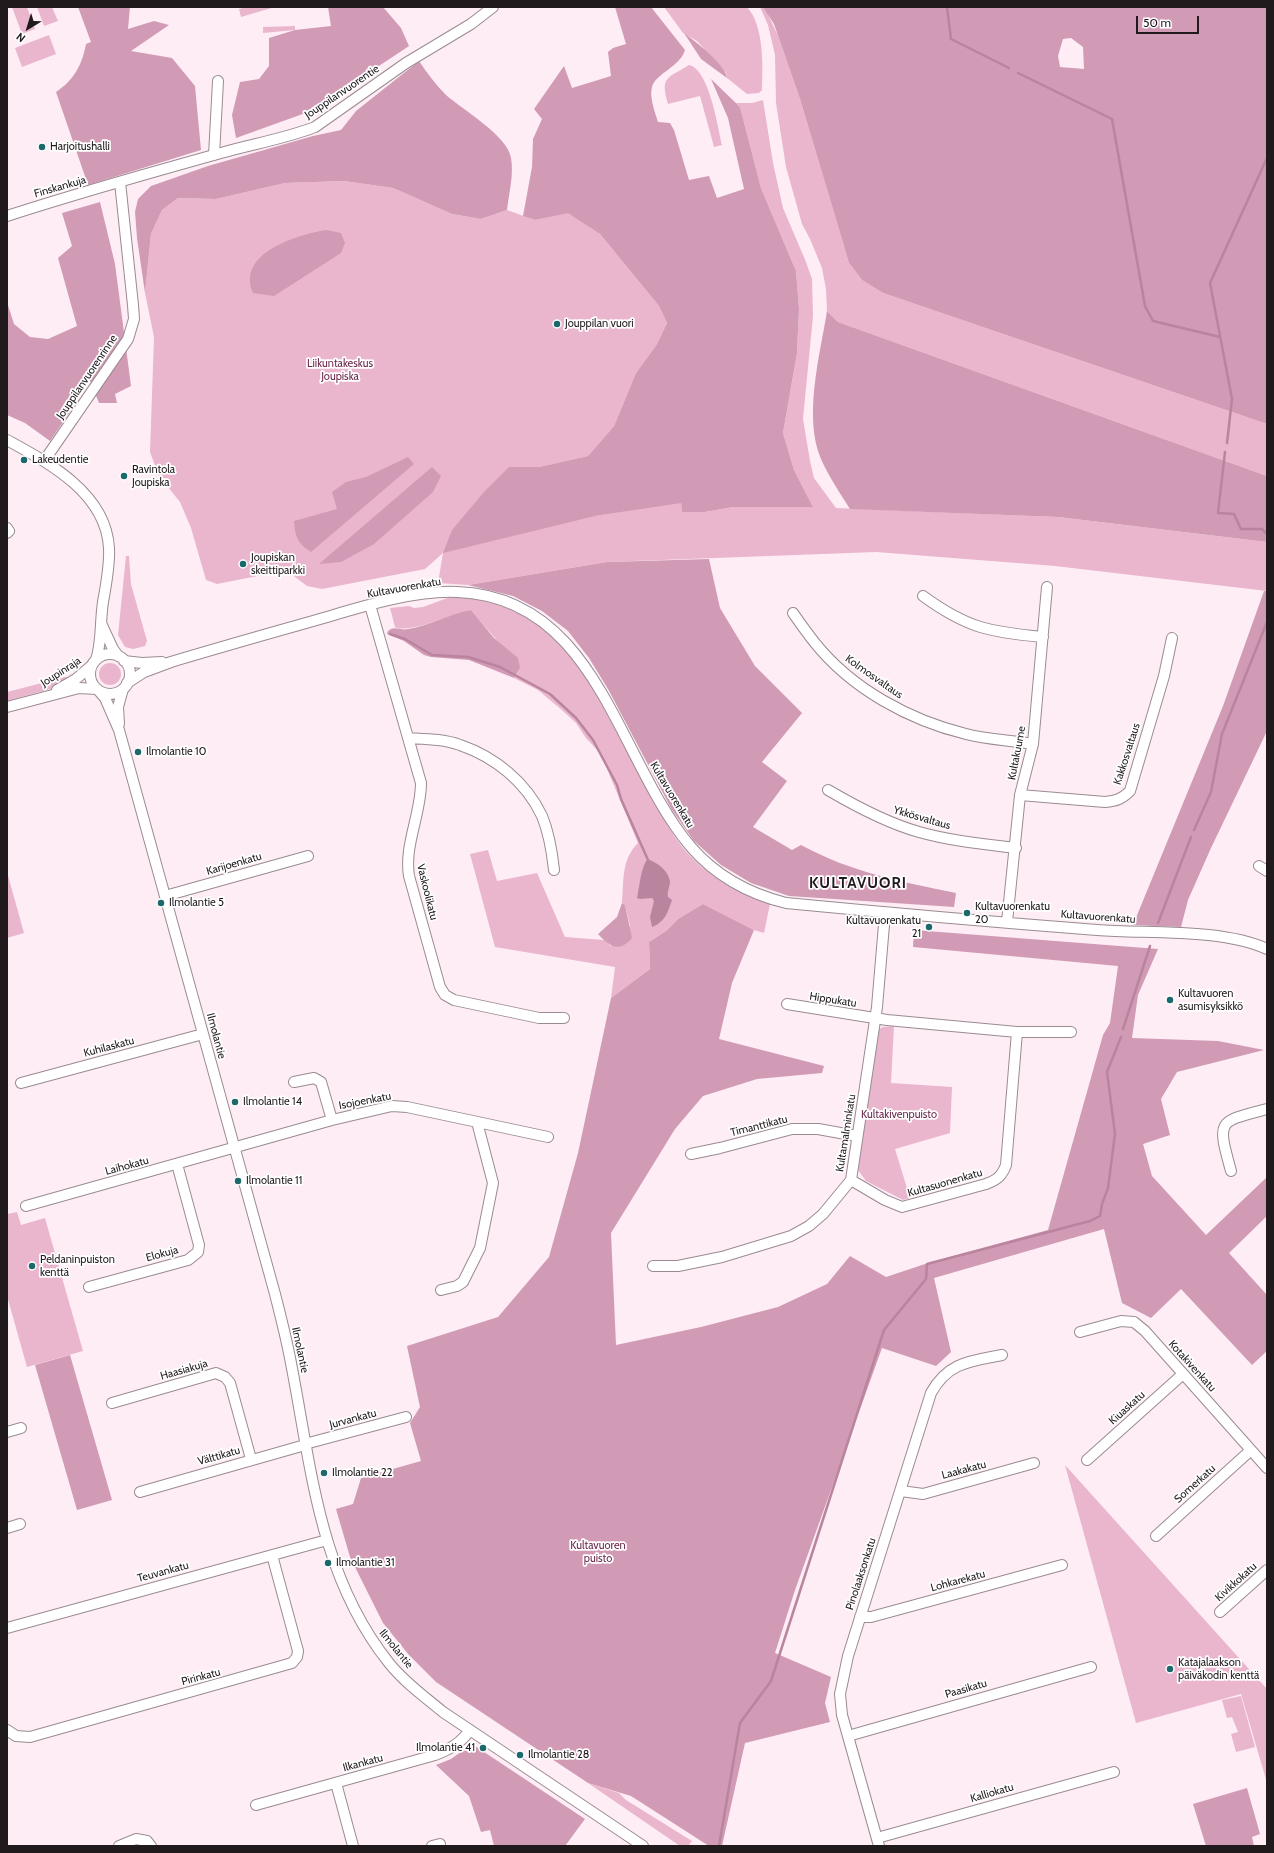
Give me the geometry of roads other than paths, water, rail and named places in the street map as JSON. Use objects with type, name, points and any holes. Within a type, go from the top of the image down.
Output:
[{"type":"street","name":"Jouppilanvuorentie","points":[[120,182],[315,127],[406,63],[471,24],[493,7]]},
{"type":"street","points":[[214,155],[218,82]]},
{"type":"street","name":"Finskankuja","points":[[7,216],[120,182]]},
{"type":"street","name":"Jouppilanvuorenrinne","points":[[44,461],[128,339],[134,320],[132,279],[120,182]]},
{"type":"street","points":[[7,440],[44,461],[87,495],[98,510],[107,531],[110,549],[100,620],[99,652],[90,678],[98,690],[111,694],[125,686],[129,672],[109,641],[100,620]]},
{"type":"street","points":[[7,528],[9,531],[7,533]]},
{"type":"street","name":"Kultakuume","points":[[1007,922],[1016,848],[1020,795],[1033,744],[1047,587]]},
{"type":"street","name":"Kultavuorenkatu","points":[[125,686],[144,672],[172,662],[370,605],[430,594],[458,592],[484,596],[509,603],[534,615],[554,630],[570,646],[583,663],[602,694],[675,827],[692,848],[710,866],[740,886],[767,898],[786,903],[885,913],[1218,937],[1243,941],[1267,949]]},
{"type":"street","points":[[923,596],[946,613],[986,630],[1043,637]]},
{"type":"street","name":"Vaskoolikatu","points":[[370,605],[421,783],[421,797],[407,861],[409,876],[440,987],[445,995],[454,1000],[539,1018],[564,1018]]},
{"type":"street","name":"Kolmosvaltaus","points":[[793,613],[815,643],[835,664],[898,709],[940,726],[968,735],[1033,744]]},
{"type":"street","name":"Kakkosvaltaus","points":[[1020,795],[1105,802],[1115,801],[1124,797],[1130,790],[1164,676],[1172,638]]},
{"type":"street","points":[[94,663],[107,655],[121,659]]},
{"type":"street","name":"Kultavuorenkatu","points":[[121,659],[142,664],[172,662]]},
{"type":"street","name":"Joupinraja","points":[[43,698],[76,679],[94,663]]},
{"type":"street","name":"Ilmolantie","points":[[119,730],[118,707],[125,686]]},
{"type":"street","name":"Joupinraja","points":[[7,707],[79,688],[98,690]]},
{"type":"street","name":"Ilmolantie","points":[[98,690],[105,698],[119,730],[275,1294],[289,1353],[305,1445],[326,1540],[338,1574],[353,1607],[390,1664],[415,1689],[470,1730],[643,1846]]},
{"type":"street","points":[[408,738],[434,740],[459,745],[480,753],[518,781],[532,799],[542,816],[550,842],[554,870]]},
{"type":"street","name":"Ykkösvaltaus","points":[[828,790],[870,812],[918,831],[963,841],[1016,848]]},
{"type":"street","name":"Karijoenkatu","points":[[165,896],[308,856]]},
{"type":"street","name":"Kultamalminkatu","points":[[652,1266],[678,1266],[722,1257],[791,1236],[810,1226],[823,1214],[851,1180],[876,1019],[885,913]]},
{"type":"street","name":"Hippukatu","points":[[787,1004],[876,1019]]},
{"type":"street","points":[[876,1019],[1016,1032],[1071,1032]]},
{"type":"street","name":"Kultasuonenkatu","points":[[851,1180],[884,1200],[902,1207],[986,1184],[998,1179],[1003,1173],[1006,1165],[1016,1032]]},
{"type":"street","name":"Kuhilaskatu","points":[[21,1083],[203,1034]]},
{"type":"street","points":[[294,1082],[314,1078],[321,1082],[332,1120]]},
{"type":"street","name":"Isojoenkatu","points":[[235,1149],[332,1120],[392,1106],[407,1107],[548,1137]]},
{"type":"street","points":[[1231,1171],[1222,1140],[1222,1132],[1225,1125],[1230,1120],[1267,1109]]},
{"type":"street","points":[[441,1290],[458,1286],[463,1282],[475,1261],[480,1248],[493,1183],[477,1122]]},
{"type":"street","name":"Timanttikatu","points":[[691,1154],[792,1129],[818,1129],[857,1136]]},
{"type":"street","name":"Laihokatu","points":[[26,1206],[235,1149]]},
{"type":"street","name":"Elokuja","points":[[89,1287],[188,1260],[198,1252],[199,1245],[177,1164]]},
{"type":"street","name":"Kotakivenkatu","points":[[1080,1332],[1122,1321],[1134,1322],[1145,1330],[1267,1468]]},
{"type":"street","name":"Pinolaaksonkatu","points":[[878,1842],[842,1715],[840,1694],[848,1656],[931,1393],[938,1380],[957,1366],[1002,1355]]},
{"type":"street","name":"Haasiakuja","points":[[112,1403],[216,1373],[225,1377],[230,1383],[251,1460]]},
{"type":"street","name":"Kiuaskatu","points":[[1087,1460],[1183,1374]]},
{"type":"street","name":"Jurvankatu","points":[[305,1445],[406,1417]]},
{"type":"street","points":[[7,1432],[21,1428]]},
{"type":"street","name":"Välttikatu","points":[[140,1492],[305,1445]]},
{"type":"street","name":"Somerkatu","points":[[1156,1536],[1251,1450]]},
{"type":"street","name":"Laakakatu","points":[[901,1491],[922,1494],[1034,1463]]},
{"type":"street","points":[[7,1528],[20,1524]]},
{"type":"street","name":"Teuvankatu","points":[[7,1628],[326,1540]]},
{"type":"street","name":"Pirinkatu","points":[[7,1730],[16,1736],[30,1737],[292,1663],[297,1657],[298,1651],[272,1555]]},
{"type":"street","name":"Lohkarekatu","points":[[860,1617],[871,1617],[1062,1565]]},
{"type":"street","name":"Kivikkokatu","points":[[1220,1612],[1267,1570]]},
{"type":"street","name":"Paasikatu","points":[[848,1736],[1091,1667]]},
{"type":"street","name":"Ilkankatu","points":[[256,1805],[435,1755],[451,1749],[461,1741],[470,1730]]},
{"type":"street","name":"Kalliokatu","points":[[878,1842],[1114,1772]]},
{"type":"street","points":[[336,1783],[353,1846]]},
{"type":"street","points":[[119,1846],[136,1839],[149,1844]]},
{"type":"waterway","points":[[947,7],[951,39],[1009,68]]},
{"type":"waterway","points":[[1018,73],[1112,119],[1145,306],[1153,321],[1220,337]]},
{"type":"waterway","points":[[1227,443],[1232,399],[1210,283],[1267,158]]},
{"type":"waterway","points":[[1225,452],[1218,513],[1234,514],[1241,529],[1262,529],[1267,534]]},
{"type":"waterway","points":[[1194,830],[1211,792],[1222,734],[1267,622]]},
{"type":"waterway","points":[[390,634],[405,639],[432,655],[468,657],[500,667],[550,694],[576,718],[593,740],[617,785],[621,799],[648,860]]},
{"type":"waterway","points":[[1158,923],[1191,837]]},
{"type":"waterway","points":[[1123,1029],[1150,946]]},
{"type":"waterway","points":[[719,1846],[740,1723],[771,1681],[884,1330],[926,1279],[927,1264],[1090,1221],[1100,1216],[1102,1204],[1108,1188],[1115,1134],[1107,1072],[1121,1037]]},
{"type":"place","name":"Harjoitushalli","points":[[42,147]]},
{"type":"place","name":"Jouppilan vuori","points":[[557,324]]},
{"type":"place","name":"Lakeudentie","points":[[24,460]]},
{"type":"place","name":"Ravintola Joupiska","points":[[124,476]]},
{"type":"place","name":"Joupiskan skeittiparkki","points":[[243,564]]},
{"type":"place","name":"Ilmolantie 10","points":[[138,752]]},
{"type":"place","name":"Ilmolantie 5","points":[[161,903]]},
{"type":"place","name":"Kultavuorenkatu 20","points":[[967,913]]},
{"type":"place","name":"Kultavuorenkatu 21","points":[[929,927]]},
{"type":"place","name":"Kultavuoren asumisyksikkö","points":[[1170,1000]]},
{"type":"place","name":"Ilmolantie 14","points":[[235,1102]]},
{"type":"place","name":"Ilmolantie 11","points":[[238,1181]]},
{"type":"place","name":"Peldaninpuiston kenttä","points":[[32,1266]]},
{"type":"place","name":"Ilmolantie 22","points":[[324,1473]]},
{"type":"place","name":"Ilmolantie 31","points":[[328,1563]]},
{"type":"place","name":"Katajalaakson päiväkodin kenttä","points":[[1170,1669]]},
{"type":"place","name":"Ilmolantie 41","points":[[483,1748]]},
{"type":"place","name":"Ilmolantie 28","points":[[520,1755]]},
{"type":"district","name":"KULTAVUORI","points":[[858,884]]},
{"type":"park label","name":"Liikuntakeskus Joupiska","points":[[340,370]]},
{"type":"park label","name":"Kultakivenpuisto","points":[[899,1115]]},
{"type":"park label","name":"Kultavuoren puisto","points":[[598,1552]]}]
